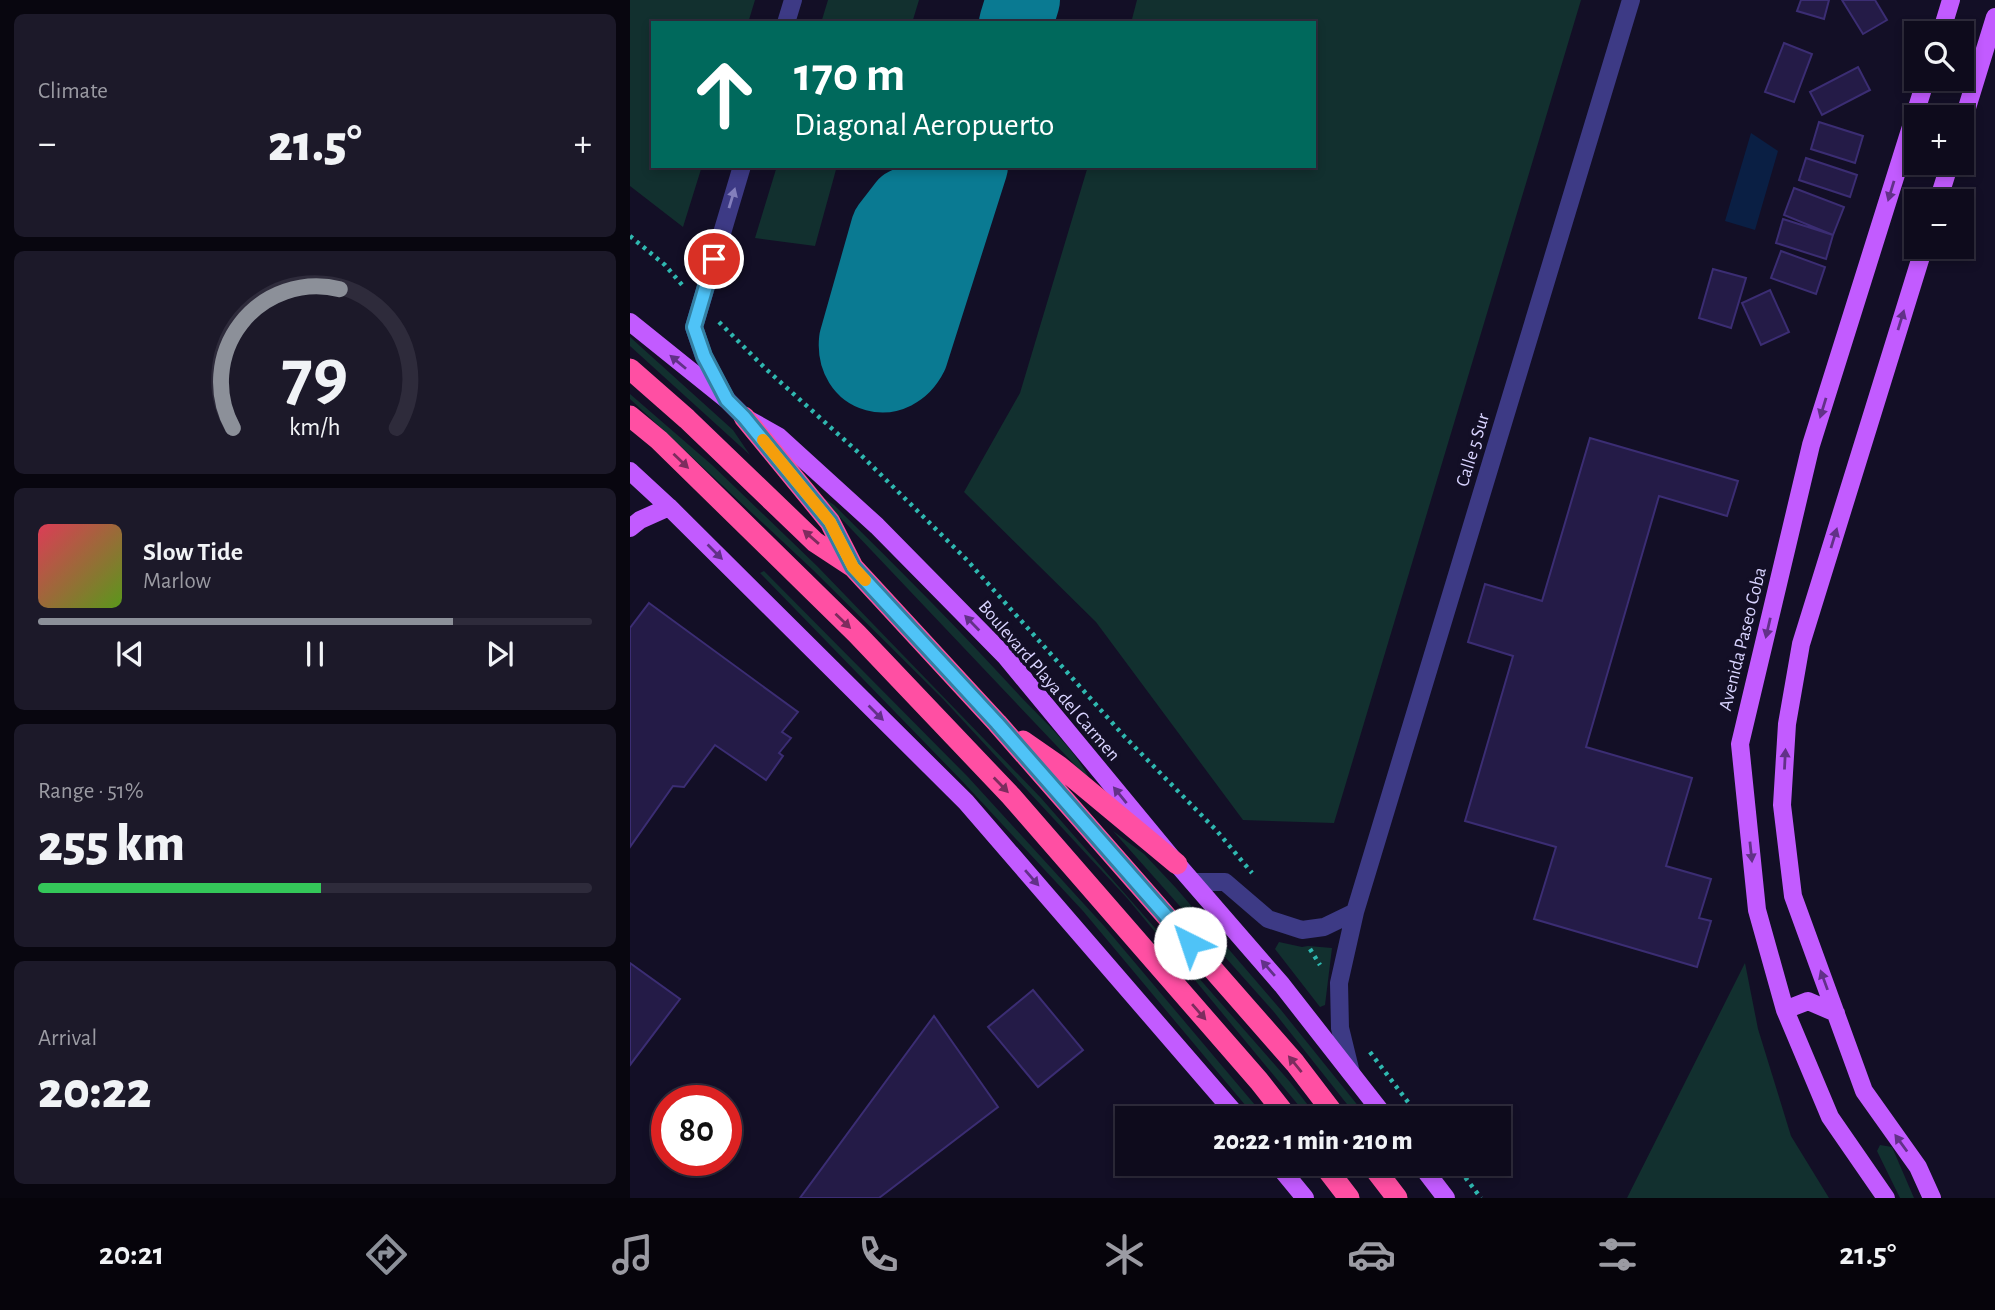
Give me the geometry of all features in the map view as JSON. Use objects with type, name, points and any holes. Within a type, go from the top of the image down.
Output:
[{"type":"highway","points":[[630,369],[687,419],[815,542],[853,567],[997,723],[1295,1063],[1328,1106]]},
{"type":"highway","points":[[630,416],[659,440],[847,625],[1011,796],[1278,1106]]},
{"type":"highway","points":[[744,417],[830,522],[853,567]]},
{"type":"highway","points":[[997,723],[1059,766],[1177,864]]},
{"type":"highway","points":[[1332,1176],[1349,1198]]},
{"type":"highway","points":[[1380,1176],[1397,1198]]},
{"type":"main road","points":[[1945,21],[1951,0]]},
{"type":"main road","points":[[1968,105],[1995,17]]},
{"type":"main road","name":"Avenida Paseo Coba","points":[[1886,1198],[1830,1117],[1785,1010],[1757,910],[1740,744],[1811,445],[1922,91]]},
{"type":"main road","points":[[1920,259],[1801,644],[1787,724],[1782,805],[1793,896],[1864,1091],[1918,1167],[1932,1198]]},
{"type":"main road","name":"Boulevard Playa del Carmen","points":[[630,322],[727,400],[744,417],[778,436],[877,526],[1006,657],[1177,864],[1282,985],[1377,1106]]},
{"type":"main road","points":[[630,471],[966,802],[1229,1106]]},
{"type":"main road","points":[[630,528],[640,520],[669,507]]},
{"type":"main road","points":[[1785,1010],[1808,1001],[1836,1013]]},
{"type":"main road","points":[[1285,1176],[1298,1195]]},
{"type":"main road","points":[[1429,1176],[1446,1198]]},
{"type":"street","points":[[787,21],[793,0]]},
{"type":"street","name":"Calle 5 Sur","points":[[1351,1073],[1340,1028],[1339,983],[1355,912],[1631,0]]},
{"type":"street","points":[[727,400],[704,356],[694,327],[741,168]]},
{"type":"street","points":[[1193,882],[1225,883],[1268,919],[1302,930],[1324,927],[1355,912]]},
{"type":"path","points":[[630,236],[665,265],[699,305],[859,453],[966,559],[1124,736],[1217,831],[1256,878]]},
{"type":"path","points":[[1308,946],[1321,967]]},
{"type":"path","points":[[1365,1044],[1411,1106]]},
{"type":"path","points":[[1464,1176],[1481,1198]]},
{"type":"green space","points":[[630,0],[755,0],[749,21],[651,21],[651,168],[701,168],[683,227],[630,186]]},
{"type":"green space","points":[[828,0],[919,0],[913,21],[822,21]]},
{"type":"green space","points":[[1137,0],[1581,0],[1334,823],[1243,820],[1096,622],[964,492],[1020,393],[1087,168],[1316,168],[1316,21],[1132,21]]},
{"type":"green space","points":[[776,168],[836,168],[815,246],[755,238]]},
{"type":"green space","points":[[630,337],[733,430],[750,455],[630,346]]},
{"type":"green space","points":[[630,394],[712,465],[817,566],[1041,798],[1309,1106],[1299,1106],[1127,898],[943,699],[813,570],[630,399]]},
{"type":"green space","points":[[818,494],[834,505],[974,647],[1059,737],[1091,782]]},
{"type":"green space","points":[[764,571],[968,777],[1104,926],[1256,1106],[1246,1106],[1083,911],[963,782],[760,573]]},
{"type":"green space","points":[[1113,831],[1144,854],[1176,888],[1281,1010],[1358,1106],[1348,1106],[1274,1012]]},
{"type":"green space","points":[[1279,942],[1302,947],[1332,948],[1325,1005],[1320,1007],[1275,949]]},
{"type":"green space","points":[[1745,963],[1758,1029],[1791,1136],[1829,1198],[1627,1198]]},
{"type":"green space","points":[[1880,1145],[1892,1147],[1914,1198],[1900,1198],[1877,1151]]},
{"type":"water","points":[[1751,133],[1778,151],[1755,230],[1725,221]]},
{"type":"building","points":[[1801,0],[1829,0],[1824,19],[1797,11]]},
{"type":"building","points":[[1842,0],[1875,0],[1887,20],[1863,34]]},
{"type":"building","points":[[1784,43],[1812,54],[1794,102],[1765,92]]},
{"type":"building","points":[[1858,67],[1870,90],[1822,115],[1810,92]]},
{"type":"building","points":[[1819,122],[1863,136],[1855,163],[1811,149]]},
{"type":"building","points":[[1806,158],[1857,175],[1850,197],[1799,180]]},
{"type":"building","points":[[1794,188],[1844,207],[1833,235],[1784,215]]},
{"type":"building","points":[[1783,219],[1833,235],[1826,259],[1776,243]]},
{"type":"building","points":[[1781,251],[1825,267],[1816,294],[1771,278]]},
{"type":"building","points":[[1713,269],[1746,278],[1731,328],[1699,318]]},
{"type":"building","points":[[1770,290],[1789,332],[1761,345],[1742,303]]},
{"type":"building","points":[[1590,438],[1738,481],[1727,516],[1659,496],[1586,747],[1692,778],[1666,866],[1711,879],[1699,918],[1711,921],[1697,967],[1534,919],[1556,847],[1465,821],[1513,656],[1468,642],[1485,584],[1542,601]]},
{"type":"building","points":[[649,603],[798,712],[782,732],[791,738],[779,753],[783,756],[766,780],[715,745],[684,787],[673,786],[630,847],[630,628]]},
{"type":"building","points":[[630,963],[680,999],[630,1065]]},
{"type":"building","points":[[1033,990],[1083,1050],[1038,1087],[988,1027]]},
{"type":"building","points":[[934,1016],[998,1107],[879,1198],[800,1198]]},
{"type":"taxiway","points":[[1017,21],[1023,0]]},
{"type":"taxiway","points":[[968,168],[948,184],[905,205],[888,227],[856,340],[857,353],[867,370],[885,375],[895,372],[904,366],[911,355],[970,168]]},
{"type":"slow traffic","points":[[763,440],[830,522],[853,567],[865,580]]},
{"type":"route","points":[[714,259],[694,327],[704,356],[727,400],[830,522],[853,567],[997,723],[1190,943]]}]
